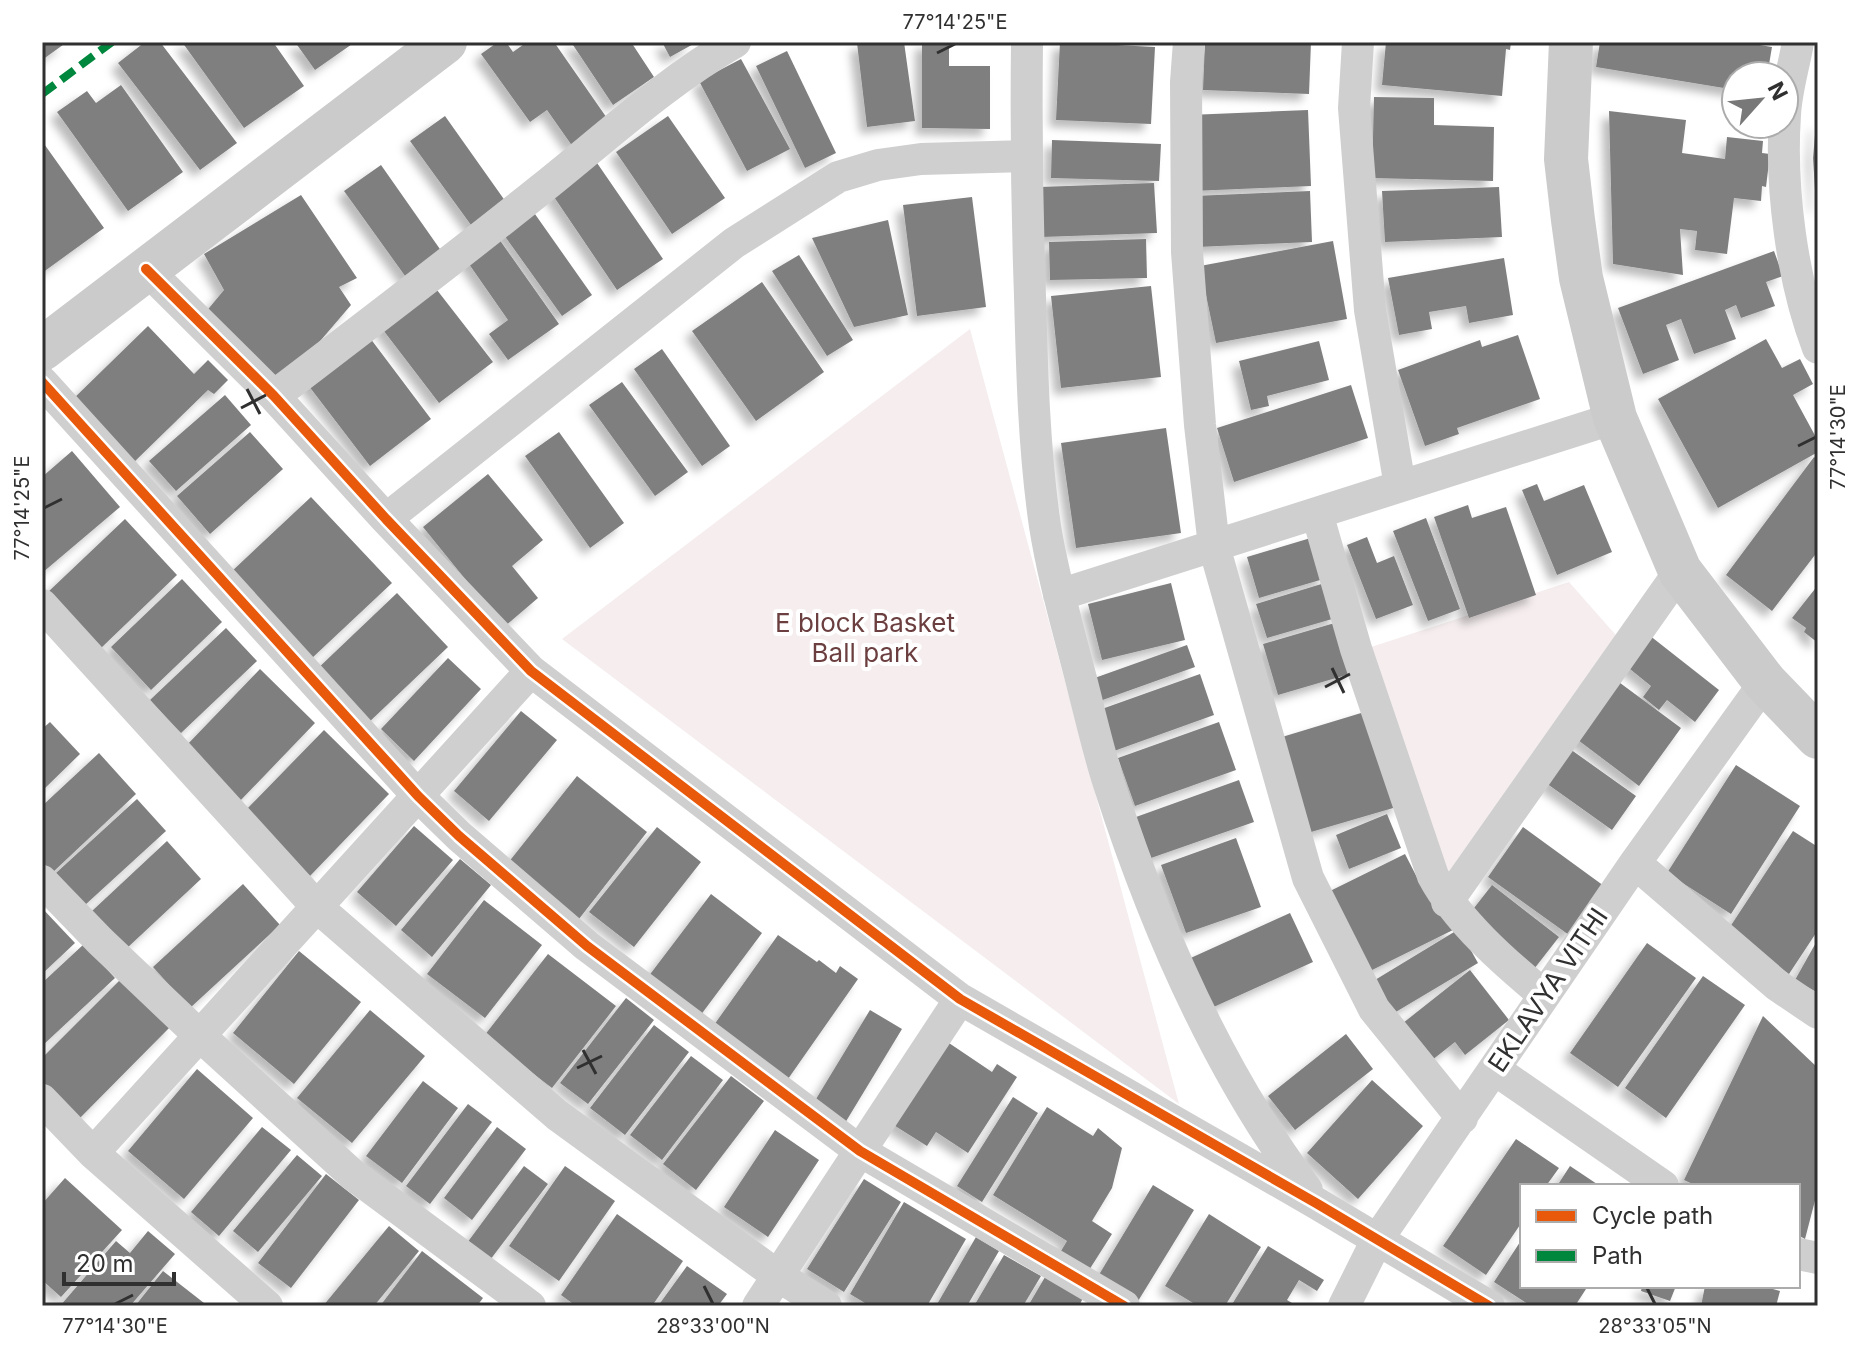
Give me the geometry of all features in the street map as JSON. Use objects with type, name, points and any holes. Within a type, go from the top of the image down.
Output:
[{"type":"street","points":[[42,349],[445,42]]},
{"type":"street","points":[[274,396],[463,252],[650,102],[735,42]]},
{"type":"street","points":[[1027,42],[1026,156],[1031,364],[1045,527],[1059,595],[1109,783],[1161,925],[1210,1032],[1248,1105],[1316,1203]]},
{"type":"street","points":[[1189,42],[1186,82],[1187,252],[1200,425],[1214,546],[1308,878],[1374,1009],[1462,1118]]},
{"type":"street","points":[[1358,42],[1354,108],[1370,310],[1400,486]]},
{"type":"street","points":[[1571,42],[1566,159],[1573,220],[1581,278],[1615,418],[1680,571],[1765,682],[1818,737]]},
{"type":"street","points":[[1798,42],[1785,114],[1786,208],[1809,324],[1818,348]]},
{"type":"street","points":[[386,519],[734,243],[838,177],[878,165],[921,159],[1026,156]]},
{"type":"street","points":[[146,269],[274,396],[531,671],[960,999],[1489,1306]]},
{"type":"street","points":[[42,382],[418,796],[459,836],[587,946],[860,1151],[1124,1306]]},
{"type":"street","points":[[1059,595],[1615,418]]},
{"type":"street","points":[[1317,513],[1356,649],[1433,876],[1447,902],[1544,995]]},
{"type":"street","points":[[1447,902],[1680,571]]},
{"type":"street","points":[[42,605],[317,907],[557,1115],[778,1276],[826,1306]]},
{"type":"street","points":[[93,1153],[531,671]]},
{"type":"street","name":"EKLAVYA VITHI","points":[[1344,1306],[1377,1240],[1635,863],[1765,682]]},
{"type":"street","points":[[1635,863],[1778,986],[1818,1013]]},
{"type":"street","points":[[42,881],[200,1036],[353,1175],[530,1306]]},
{"type":"street","points":[[758,1306],[960,999]]},
{"type":"street","points":[[1494,1069],[1660,1184]]},
{"type":"street","points":[[42,1100],[93,1153],[267,1306]]},
{"type":"green space","name":"E block Basket Ball park","points":[[970,329],[1179,1104],[562,639]]},
{"type":"green space","points":[[1569,582],[1622,642],[1438,890],[1353,653]]},
{"type":"building","points":[[42,42],[67,42],[42,60]]},
{"type":"building","points":[[145,42],[160,42],[237,143],[200,170],[118,63]]},
{"type":"building","points":[[182,42],[273,42],[304,86],[244,128]]},
{"type":"building","points":[[295,42],[355,42],[315,70]]},
{"type":"building","points":[[498,42],[506,42],[513,52],[527,42],[554,42],[609,121],[573,147],[547,110],[530,122],[481,54]]},
{"type":"building","points":[[571,42],[631,42],[654,77],[613,105]]},
{"type":"building","points":[[662,42],[697,42],[670,57]]},
{"type":"building","points":[[904,42],[915,121],[867,127],[857,43]]},
{"type":"building","points":[[922,42],[949,42],[949,66],[990,66],[990,129],[922,128]]},
{"type":"building","points":[[1060,42],[1155,47],[1151,124],[1056,120]]},
{"type":"building","points":[[1205,42],[1311,42],[1309,94],[1203,90]]},
{"type":"building","points":[[1386,42],[1511,42],[1510,50],[1506,49],[1502,96],[1382,85]]},
{"type":"building","points":[[1600,42],[1741,42],[1772,47],[1770,60],[1720,60],[1720,87],[1596,67]]},
{"type":"building","points":[[787,51],[836,153],[805,168],[756,66]]},
{"type":"building","points":[[741,59],[790,149],[747,171],[699,81]]},
{"type":"building","points":[[121,85],[183,172],[128,211],[57,112],[87,91],[96,103]]},
{"type":"building","points":[[1374,97],[1434,98],[1434,125],[1494,127],[1493,181],[1372,178]]},
{"type":"building","points":[[1308,110],[1311,186],[1192,191],[1189,115]]},
{"type":"building","points":[[1609,111],[1686,120],[1682,153],[1725,159],[1727,140],[1763,141],[1762,153],[1770,154],[1766,187],[1762,186],[1761,201],[1734,198],[1727,254],[1695,250],[1697,231],[1680,229],[1683,275],[1613,264]]},
{"type":"building","points":[[445,116],[513,212],[479,236],[410,141]]},
{"type":"building","points":[[668,116],[725,198],[672,234],[616,152]]},
{"type":"building","points":[[1818,123],[1818,206],[1813,158]]},
{"type":"building","points":[[1052,140],[1161,144],[1159,181],[1051,178]]},
{"type":"building","points":[[42,141],[104,228],[42,273]]},
{"type":"building","points":[[595,160],[663,259],[617,290],[550,191]]},
{"type":"building","points":[[381,165],[449,262],[413,287],[344,191]]},
{"type":"building","points":[[1154,183],[1157,233],[1041,237],[1039,187]]},
{"type":"building","points":[[1499,187],[1502,237],[1385,242],[1382,191]]},
{"type":"building","points":[[1310,191],[1312,242],[1197,247],[1194,196]]},
{"type":"building","points":[[301,195],[357,278],[339,287],[351,305],[279,389],[200,319],[224,290],[204,254]]},
{"type":"building","points":[[972,197],[986,307],[917,316],[903,205]]},
{"type":"building","points":[[530,207],[592,295],[562,316],[499,228]]},
{"type":"building","points":[[888,220],[908,315],[854,327],[812,238]]},
{"type":"building","points":[[494,232],[559,324],[508,360],[489,334],[508,320],[462,254]]},
{"type":"building","points":[[1146,239],[1147,278],[1050,280],[1049,242]]},
{"type":"building","points":[[1333,241],[1347,319],[1216,343],[1200,266]]},
{"type":"building","points":[[1774,251],[1783,276],[1766,282],[1775,306],[1741,318],[1736,305],[1725,310],[1736,339],[1694,354],[1681,319],[1666,325],[1679,360],[1643,374],[1618,308]]},
{"type":"building","points":[[799,255],[853,340],[827,356],[772,271]]},
{"type":"building","points":[[1504,258],[1513,315],[1469,323],[1466,306],[1429,312],[1432,329],[1399,335],[1388,278]]},
{"type":"building","points":[[430,281],[493,362],[439,403],[377,322]]},
{"type":"building","points":[[762,282],[824,372],[756,421],[692,331]]},
{"type":"building","points":[[1151,286],[1161,377],[1061,388],[1051,296]]},
{"type":"building","points":[[148,326],[194,374],[208,360],[228,380],[214,394],[208,390],[130,466],[68,404]]},
{"type":"building","points":[[364,330],[431,419],[370,466],[302,377]]},
{"type":"building","points":[[1518,335],[1540,399],[1457,428],[1459,434],[1425,446],[1398,370],[1480,340],[1482,347]]},
{"type":"building","points":[[1766,339],[1782,368],[1800,359],[1813,384],[1793,395],[1818,441],[1818,452],[1718,508],[1658,399]]},
{"type":"building","points":[[1319,341],[1329,380],[1267,396],[1269,406],[1251,410],[1239,361]]},
{"type":"building","points":[[662,349],[730,446],[702,466],[634,369]]},
{"type":"building","points":[[622,382],[688,472],[655,496],[589,405]]},
{"type":"building","points":[[1351,385],[1368,438],[1234,482],[1217,428]]},
{"type":"building","points":[[225,395],[251,425],[176,491],[149,461]]},
{"type":"building","points":[[1166,428],[1181,533],[1076,548],[1061,443]]},
{"type":"building","points":[[250,432],[283,469],[210,534],[177,496]]},
{"type":"building","points":[[559,432],[624,523],[590,548],[525,456]]},
{"type":"building","points":[[72,451],[120,507],[42,573],[42,477]]},
{"type":"building","points":[[1814,457],[1818,460],[1818,551],[1772,611],[1726,575]]},
{"type":"building","points":[[488,474],[543,540],[512,566],[538,598],[504,627],[423,527]]},
{"type":"building","points":[[1537,484],[1544,501],[1584,485],[1612,552],[1557,575],[1522,490]]},
{"type":"building","points":[[311,497],[392,583],[311,659],[230,573]]},
{"type":"building","points":[[1468,505],[1472,518],[1506,507],[1536,595],[1469,618],[1434,517]]},
{"type":"building","points":[[1426,518],[1460,609],[1428,621],[1393,531]]},
{"type":"building","points":[[125,519],[177,575],[100,649],[47,593]]},
{"type":"building","points":[[1314,537],[1327,578],[1259,598],[1247,557]]},
{"type":"building","points":[[1367,537],[1377,563],[1394,556],[1413,605],[1376,619],[1347,545]]},
{"type":"building","points":[[182,579],[222,622],[151,690],[111,647]]},
{"type":"building","points":[[1328,582],[1339,617],[1267,638],[1256,604]]},
{"type":"building","points":[[1171,583],[1185,640],[1102,660],[1088,604]]},
{"type":"building","points":[[1818,585],[1818,643],[1804,632],[1806,628],[1792,618]]},
{"type":"building","points":[[397,593],[448,647],[365,726],[314,672]]},
{"type":"building","points":[[1338,622],[1353,673],[1278,695],[1263,644]]},
{"type":"building","points":[[226,628],[257,661],[181,733],[150,700]]},
{"type":"building","points":[[1649,635],[1719,690],[1695,722],[1667,700],[1659,710],[1643,697],[1651,686],[1625,665]]},
{"type":"building","points":[[1187,645],[1195,667],[1097,702],[1089,680]]},
{"type":"building","points":[[448,658],[481,689],[414,761],[381,729]]},
{"type":"building","points":[[260,669],[315,723],[239,802],[184,748]]},
{"type":"building","points":[[1200,674],[1214,715],[1114,751],[1099,710]]},
{"type":"building","points":[[1612,677],[1681,728],[1639,786],[1570,734]]},
{"type":"building","points":[[1371,710],[1400,806],[1311,832],[1282,737]]},
{"type":"building","points":[[521,711],[557,740],[489,821],[454,791]]},
{"type":"building","points":[[50,722],[80,754],[42,791],[42,729]]},
{"type":"building","points":[[1219,722],[1236,770],[1135,806],[1118,758]]},
{"type":"building","points":[[324,730],[389,794],[310,876],[244,812]]},
{"type":"building","points":[[1570,749],[1636,796],[1612,830],[1546,783]]},
{"type":"building","points":[[99,753],[136,794],[52,873],[42,862],[42,806]]},
{"type":"building","points":[[1736,765],[1800,806],[1731,914],[1667,873]]},
{"type":"building","points":[[577,776],[647,832],[575,924],[504,868]]},
{"type":"building","points":[[1239,780],[1254,822],[1151,858],[1136,817]]},
{"type":"building","points":[[137,799],[166,831],[85,905],[56,873]]},
{"type":"building","points":[[1387,814],[1401,848],[1349,869],[1336,835]]},
{"type":"building","points":[[414,826],[453,860],[396,926],[357,892]]},
{"type":"building","points":[[657,827],[701,862],[634,947],[589,912]]},
{"type":"building","points":[[1523,827],[1604,886],[1569,935],[1488,877]]},
{"type":"building","points":[[1793,831],[1818,847],[1818,930],[1789,974],[1726,933]]},
{"type":"building","points":[[1236,838],[1261,907],[1186,933],[1161,865]]},
{"type":"building","points":[[167,841],[201,879],[126,949],[92,911]]},
{"type":"building","points":[[1405,854],[1423,889],[1453,930],[1366,973],[1326,893]]},
{"type":"building","points":[[460,859],[491,885],[432,957],[401,930]]},
{"type":"building","points":[[243,884],[280,925],[190,1008],[153,967]]},
{"type":"building","points":[[1492,885],[1559,937],[1534,969],[1467,917]]},
{"type":"building","points":[[711,894],[762,933],[700,1016],[648,977]]},
{"type":"building","points":[[484,900],[542,945],[485,1018],[427,974]]},
{"type":"building","points":[[42,908],[75,943],[42,974]]},
{"type":"building","points":[[1290,913],[1313,962],[1207,1010],[1184,961]]},
{"type":"building","points":[[1459,929],[1478,963],[1389,1016],[1370,983]]},
{"type":"building","points":[[778,935],[836,973],[840,966],[858,979],[788,1079],[714,1025]]},
{"type":"building","points":[[1818,939],[1818,993],[1795,980]]},
{"type":"building","points":[[1647,943],[1696,978],[1618,1087],[1570,1053]]},
{"type":"building","points":[[84,944],[115,978],[42,1046],[42,983]]},
{"type":"building","points":[[299,951],[361,1002],[294,1084],[233,1033]]},
{"type":"building","points":[[548,954],[616,1006],[552,1088],[484,1036]]},
{"type":"building","points":[[1470,970],[1509,1020],[1465,1055],[1455,1042],[1427,1064],[1398,1027]]},
{"type":"building","points":[[125,975],[173,1024],[75,1123],[42,1090],[42,1058]]},
{"type":"building","points":[[1703,976],[1745,1005],[1666,1118],[1625,1088]]},
{"type":"building","points":[[626,998],[654,1020],[588,1104],[560,1083]]},
{"type":"building","points":[[370,1010],[425,1056],[352,1143],[297,1098]]},
{"type":"building","points":[[870,1010],[902,1029],[845,1123],[813,1104]]},
{"type":"building","points":[[1763,1016],[1818,1068],[1818,1189],[1805,1239],[1800,1236],[1800,1184],[1693,1184],[1684,1180]]},
{"type":"building","points":[[654,1025],[689,1052],[625,1135],[590,1108]]},
{"type":"building","points":[[1346,1034],[1373,1069],[1295,1130],[1268,1096]]},
{"type":"building","points":[[946,1041],[992,1072],[997,1064],[1017,1077],[968,1153],[936,1132],[927,1146],[892,1124]]},
{"type":"building","points":[[691,1056],[723,1080],[662,1160],[630,1135]]},
{"type":"building","points":[[197,1069],[253,1118],[184,1199],[128,1151]]},
{"type":"building","points":[[731,1076],[764,1101],[696,1190],[663,1164]]},
{"type":"building","points":[[1372,1080],[1423,1126],[1358,1199],[1307,1153]]},
{"type":"building","points":[[423,1081],[458,1108],[402,1183],[366,1156]]},
{"type":"building","points":[[1013,1097],[1038,1113],[982,1202],[957,1186]]},
{"type":"building","points":[[468,1104],[492,1122],[430,1204],[406,1186]]},
{"type":"building","points":[[1047,1107],[1093,1136],[1098,1128],[1122,1148],[1112,1188],[1092,1221],[1112,1234],[1084,1278],[1055,1261],[1067,1241],[993,1195]]},
{"type":"building","points":[[262,1127],[291,1150],[219,1236],[191,1212]]},
{"type":"building","points":[[497,1127],[526,1149],[472,1220],[444,1198]]},
{"type":"building","points":[[775,1130],[819,1160],[768,1237],[724,1207]]},
{"type":"building","points":[[1516,1139],[1559,1168],[1547,1184],[1520,1184],[1520,1225],[1486,1275],[1443,1246]]},
{"type":"building","points":[[297,1155],[322,1176],[258,1252],[233,1231]]},
{"type":"building","points":[[524,1166],[548,1184],[490,1260],[467,1243]]},
{"type":"building","points":[[565,1166],[615,1201],[559,1281],[509,1246]]},
{"type":"building","points":[[1570,1166],[1597,1184],[1558,1184]]},
{"type":"building","points":[[326,1174],[359,1200],[291,1288],[258,1263]]},
{"type":"building","points":[[65,1178],[122,1230],[61,1297],[42,1280],[42,1204]]},
{"type":"building","points":[[864,1179],[901,1202],[844,1292],[807,1269]]},
{"type":"building","points":[[1153,1185],[1194,1210],[1135,1306],[1094,1283]]},
{"type":"building","points":[[904,1202],[966,1239],[927,1306],[870,1306],[850,1294]]},
{"type":"building","points":[[617,1214],[683,1261],[652,1306],[576,1306],[561,1295]]},
{"type":"building","points":[[1209,1214],[1261,1247],[1225,1306],[1198,1306],[1165,1286]]},
{"type":"building","points":[[389,1226],[419,1251],[374,1306],[323,1306]]},
{"type":"building","points":[[148,1231],[175,1254],[130,1306],[60,1306],[116,1241],[130,1253]]},
{"type":"building","points":[[976,1237],[999,1251],[967,1306],[936,1306]]},
{"type":"building","points":[[1520,1242],[1520,1288],[1586,1289],[1575,1306],[1531,1306],[1494,1282]]},
{"type":"building","points":[[1268,1246],[1324,1280],[1317,1291],[1299,1280],[1287,1300],[1297,1306],[1231,1306]]},
{"type":"building","points":[[422,1251],[483,1298],[477,1306],[380,1306]]},
{"type":"building","points":[[1004,1255],[1041,1276],[1023,1306],[974,1306]]},
{"type":"building","points":[[687,1266],[727,1294],[718,1306],[658,1306]]},
{"type":"building","points":[[163,1271],[204,1303],[202,1306],[135,1306]]},
{"type":"building","points":[[1048,1272],[1085,1294],[1079,1306],[1028,1306]]},
{"type":"building","points":[[1642,1288],[1675,1288],[1670,1301],[1641,1291]]},
{"type":"building","points":[[1705,1288],[1769,1288],[1780,1291],[1776,1306],[1701,1306]]},
{"type":"marked path","points":[[42,94],[112,42]]},
{"type":"cycle path","points":[[146,269],[274,396],[531,671],[960,999],[1489,1306]]},
{"type":"cycle path","points":[[42,382],[418,796],[459,836],[587,946],[860,1151],[1124,1306]]}]
